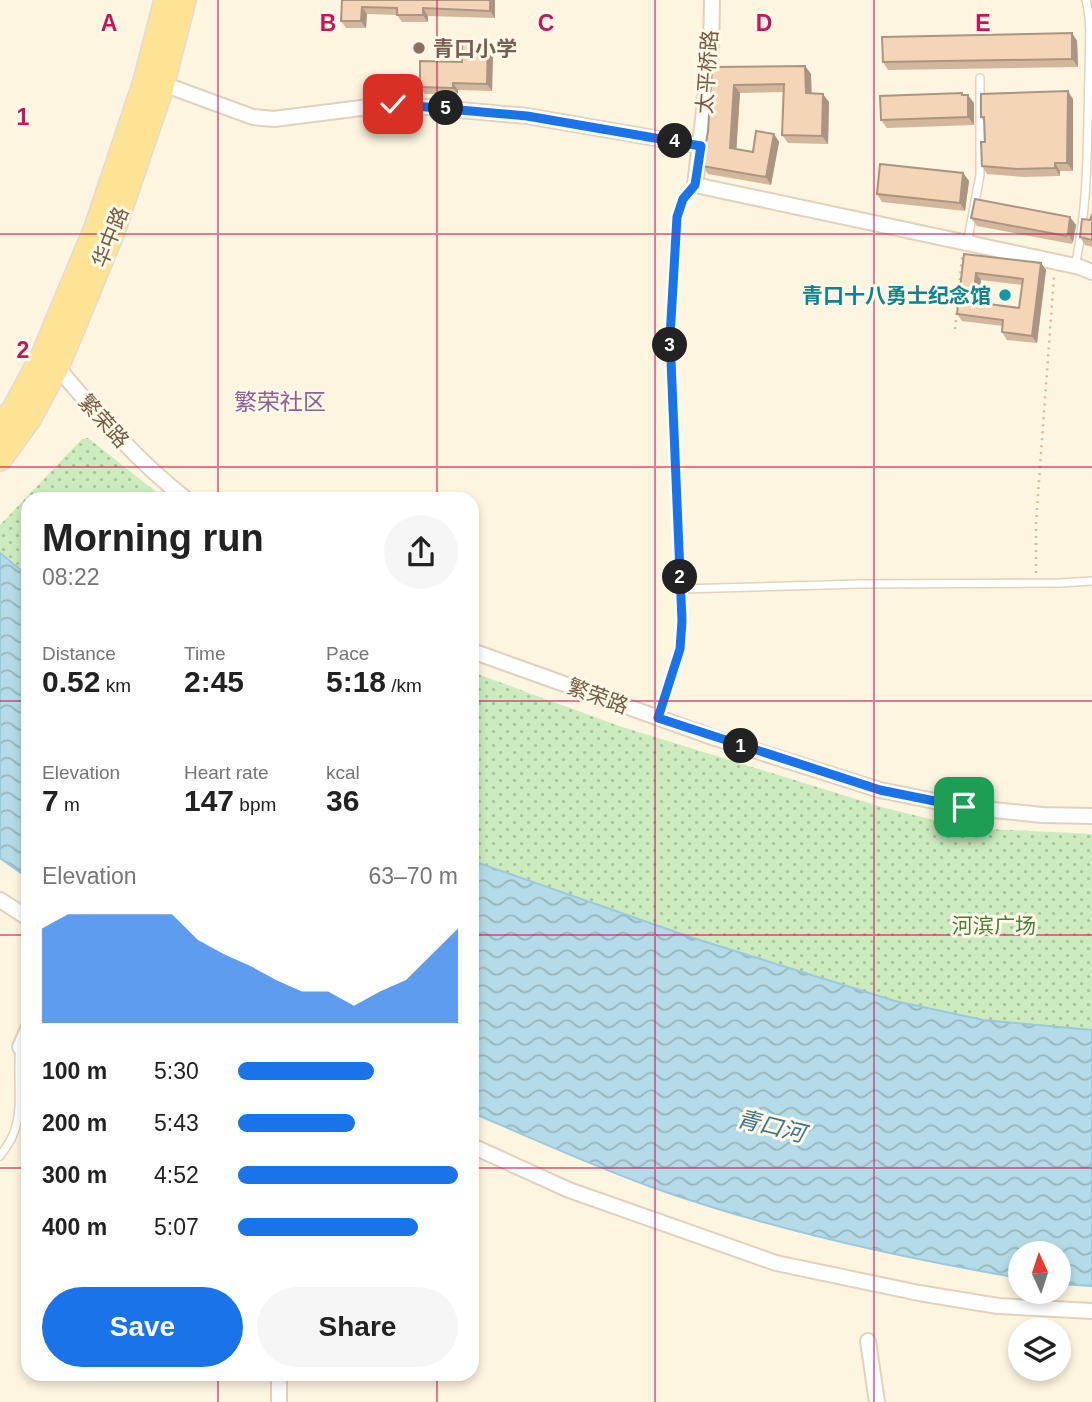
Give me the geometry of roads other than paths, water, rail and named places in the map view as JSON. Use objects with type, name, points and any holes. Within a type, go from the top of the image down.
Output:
[{"type":"main road","name":"华中路","points":[[0,427],[14,410],[43,355],[96,228],[144,85],[166,0]]},
{"type":"main road","name":"华中路","points":[[0,459],[29,419],[57,367],[112,234],[163,84],[184,0]]},
{"type":"street","name":"太平桥路","points":[[695,185],[710,53],[712,0]]},
{"type":"street","points":[[163,84],[253,117],[274,118],[393,104],[527,116],[701,146]]},
{"type":"street","points":[[695,185],[1075,266],[1092,272]]},
{"type":"street","name":"繁荣路","points":[[57,367],[116,437],[157,477],[177,492]]},
{"type":"street","name":"繁荣路","points":[[479,654],[658,718],[836,777],[913,798],[964,807],[1042,815],[1092,816]]},
{"type":"street","points":[[0,900],[21,914]]},
{"type":"street","points":[[479,1149],[569,1190],[776,1263],[919,1293],[998,1306],[1092,1311]]},
{"type":"street","points":[[868,1341],[877,1402]]},
{"type":"street","points":[[279,1381],[279,1402]]},
{"type":"lane","points":[[1075,266],[1083,230],[1087,160],[1090,35],[1086,0]]},
{"type":"lane","points":[[965,244],[979,175],[980,78]]},
{"type":"lane","points":[[658,718],[680,649],[682,621],[670,337],[677,217],[683,199],[695,185]]},
{"type":"lane","points":[[680,589],[1092,581]]},
{"type":"lane","points":[[0,1156],[13,1135],[19,1103],[20,1047]]},
{"type":"water","points":[[0,553],[21,570],[21,873],[0,858]]},
{"type":"water","name":"青口河","points":[[479,863],[690,937],[895,1001],[983,1020],[1092,1030],[1092,1286],[1071,1285],[1071,1241],[1008,1241],[1008,1276],[927,1261],[789,1229],[631,1180],[479,1116]]},
{"type":"place","name":"青口小学","points":[[419,48]]},
{"type":"place","name":"青口十八勇士纪念馆","points":[[1005,295]]},
{"type":"district","name":"繁荣社区","points":[[280,402]]},
{"type":"park label","name":"河滨广场","points":[[994,925]]}]
